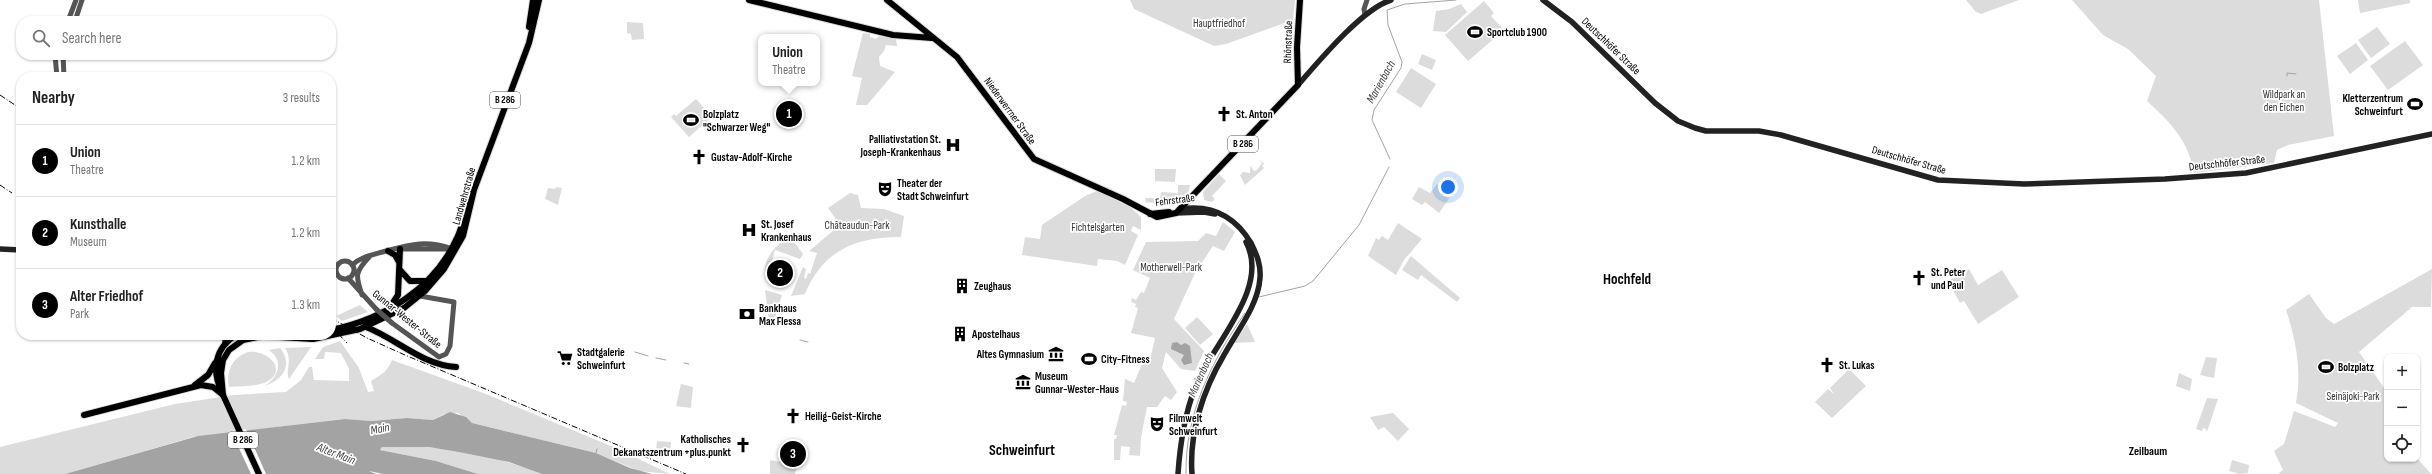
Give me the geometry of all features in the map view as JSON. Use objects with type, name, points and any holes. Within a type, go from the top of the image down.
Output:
[{"type":"main road","points":[[749,0],[892,35],[932,38]]},
{"type":"main road","name":"Niederwerrner Straße","points":[[887,0],[958,58],[1034,159],[1136,206],[1150,214]]},
{"type":"main road","name":"Rhönstraße","points":[[1298,85],[1297,47],[1300,0]]},
{"type":"main road","points":[[1298,85],[1365,15],[1380,4],[1391,0]]},
{"type":"main road","name":"Deutschhöfer Straße","points":[[1543,0],[1585,34],[1659,107],[1684,124],[1706,130],[1759,131],[1782,135],[1938,180],[2024,184],[2192,178],[2267,170],[2432,134]]},
{"type":"main road","name":"Landwehrstraße","points":[[336,329],[359,323],[401,303],[428,284],[454,250],[471,190],[524,46],[536,1]]},
{"type":"main road","name":"B 286","points":[[1178,211],[1298,85]]},
{"type":"main road","name":"Fehrstraße","points":[[1150,214],[1157,217],[1178,211],[1209,208],[1233,220],[1243,230],[1256,252],[1260,268],[1260,280],[1250,311]]},
{"type":"main road","name":"Fehrstraße","points":[[1178,211],[1210,213],[1229,222],[1238,230],[1249,246],[1253,268],[1250,286],[1241,305]]},
{"type":"main road","points":[[0,249],[16,250]]},
{"type":"main road","points":[[394,250],[400,266],[410,281],[428,284]]},
{"type":"main road","points":[[382,313],[397,299],[400,266],[394,250]]},
{"type":"main road","name":"Landwehrstraße","points":[[336,336],[366,327],[399,311],[420,296],[443,261],[454,250]]},
{"type":"main road","points":[[1178,474],[1182,433],[1194,388],[1213,351],[1241,305],[1250,311],[1214,372],[1203,401],[1192,452],[1192,474]]},
{"type":"main road","points":[[366,327],[414,353],[440,364],[456,367]]},
{"type":"main road","points":[[219,373],[233,340]]},
{"type":"main road","name":"B 286","points":[[229,350],[244,340]]},
{"type":"main road","name":"B 286","points":[[225,342],[216,361],[219,373],[217,383],[259,474]]},
{"type":"main road","points":[[192,387],[210,373],[216,361]]},
{"type":"main road","points":[[84,415],[192,387],[211,386],[223,395]]},
{"type":"street","points":[[70,16],[76,0]]},
{"type":"street","points":[[77,16],[82,0]]},
{"type":"street","points":[[1365,15],[1364,9],[1367,0]]},
{"type":"street","points":[[55,60],[57,72]]},
{"type":"street","points":[[63,60],[64,72]]},
{"type":"street","points":[[352,265],[359,259],[370,255],[394,250],[411,244],[423,243],[454,250]]},
{"type":"street","points":[[436,249],[440,253],[443,261]]},
{"type":"street","points":[[394,250],[454,250]]},
{"type":"street","points":[[362,296],[357,283],[357,273],[370,255]]},
{"type":"street","points":[[343,262],[352,265],[353,272],[348,278],[338,276],[336,269],[343,262]]},
{"type":"street","name":"Gunnar-Wester-Straße","points":[[348,278],[362,296],[392,323],[439,357],[446,354],[449,350],[454,302],[434,297]]},
{"type":"street","points":[[428,284],[430,292],[434,297]]},
{"type":"street","points":[[420,296],[434,297]]},
{"type":"green space","name":"Hauptfriedhof","points":[[1130,0],[1295,0],[1293,20],[1226,44],[1214,46],[1134,9]]},
{"type":"green space","points":[[1966,0],[2019,0],[1981,14],[1976,12]]},
{"type":"green space","name":"Wildpark an den Eichen","points":[[2072,0],[2319,0],[2334,136],[2288,145],[2277,150],[2274,163],[2194,173],[2188,151],[2183,142],[2171,125],[2147,101],[2156,76],[2128,49],[2103,35]]},
{"type":"green space","points":[[2358,0],[2410,0],[2410,3],[2360,13]]},
{"type":"green space","name":"Sportclub 1900","points":[[1484,1],[1494,13],[1491,16],[1504,30],[1468,61],[1445,35]]},
{"type":"green space","points":[[1461,4],[1467,12],[1446,32],[1433,31],[1436,11],[1449,9]]},
{"type":"green space","points":[[627,22],[643,23],[644,39],[632,40],[631,34],[627,33]]},
{"type":"green space","points":[[2377,27],[2390,44],[2371,58],[2358,40]]},
{"type":"green space","points":[[863,33],[870,34],[870,37],[876,39],[879,36],[896,39],[897,46],[886,45],[884,51],[879,57],[880,66],[895,72],[867,105],[856,105],[862,78],[852,76]]},
{"type":"green space","points":[[2405,41],[2423,65],[2388,90],[2370,66]]},
{"type":"green space","points":[[2356,43],[2368,60],[2350,74],[2337,56]]},
{"type":"green space","points":[[1422,54],[1436,60],[1432,70],[1418,64]]},
{"type":"green space","points":[[1411,68],[1436,84],[1421,108],[1396,92]]},
{"type":"green space","name":"Bolzplatz \"Schwarzer Weg\"","points":[[696,99],[712,117],[689,137],[671,117],[674,114],[676,116]]},
{"type":"green space","points":[[1258,159],[1264,163],[1262,166],[1264,168],[1245,185],[1240,175],[1243,172],[1250,173],[1250,167],[1252,165],[1251,167],[1254,171],[1257,170],[1262,163]]},
{"type":"green space","points":[[1155,169],[1176,169],[1175,182],[1155,181]]},
{"type":"green space","points":[[1219,174],[1226,181],[1212,196],[1215,199],[1212,202],[1204,200],[1203,192]]},
{"type":"green space","points":[[1437,184],[1450,197],[1439,213],[1425,202],[1422,205],[1412,199],[1419,187],[1430,193]]},
{"type":"green space","points":[[1178,185],[1190,185],[1184,198],[1179,201],[1166,204],[1145,202],[1146,196],[1146,198],[1160,198],[1161,192],[1178,193]]},
{"type":"green space","points":[[556,187],[562,188],[558,205],[545,199],[548,188],[555,189]]},
{"type":"green space","name":"Fichtelsgarten","points":[[1097,191],[1130,207],[1141,217],[1141,230],[1133,226],[1131,231],[1138,235],[1125,265],[1117,261],[1098,259],[1097,266],[1022,255],[1025,237],[1040,239],[1042,225],[1085,196]]},
{"type":"green space","name":"Châteaudun-Park","points":[[850,193],[858,195],[861,208],[884,209],[904,216],[901,237],[870,240],[856,243],[843,249],[831,257],[821,267],[812,279],[805,294],[791,296],[803,267],[806,269],[804,278],[806,279],[808,273],[810,274],[817,253],[809,251],[840,225],[828,208]]},
{"type":"green space","name":"Motherwell-Park","points":[[1223,222],[1235,232],[1224,251],[1213,246],[1195,273],[1174,319],[1204,351],[1195,371],[1181,369],[1166,352],[1162,368],[1177,392],[1171,400],[1165,396],[1157,407],[1147,407],[1141,437],[1140,456],[1129,455],[1130,447],[1121,446],[1120,460],[1114,460],[1114,439],[1116,439],[1117,435],[1114,435],[1122,405],[1126,406],[1127,402],[1123,401],[1125,379],[1134,383],[1144,359],[1150,360],[1155,338],[1131,333],[1138,308],[1135,307],[1136,304],[1131,302],[1132,298],[1136,300],[1141,292],[1144,293],[1150,278],[1133,270],[1146,242],[1198,241],[1206,233],[1216,236]]},
{"type":"green space","points":[[1398,223],[1422,239],[1404,260],[1396,275],[1368,256],[1376,238],[1379,240],[1382,236],[1388,240]]},
{"type":"green space","points":[[791,235],[791,238],[803,254],[800,259],[775,250],[768,276],[765,275],[766,262],[772,252]]},
{"type":"green space","points":[[1411,256],[1460,298],[1457,302],[1421,275],[1418,280],[1402,270]]},
{"type":"green space","points":[[1969,269],[1978,285],[2002,270],[2019,297],[1978,324],[1964,301],[1960,303],[1948,281]]},
{"type":"green space","name":"Seinäjoki-Park","points":[[2432,269],[2431,307],[2412,307],[2359,352],[2384,388],[2384,462],[2420,461],[2431,474],[2278,474],[2283,470],[2274,451],[2284,444],[2294,411],[2335,427],[2338,423],[2296,403],[2298,391],[2297,356],[2293,333],[2286,310],[2309,294],[2326,318],[2334,324]]},
{"type":"green space","points":[[765,290],[782,295],[774,321],[769,321]]},
{"type":"green space","points":[[360,305],[368,312],[342,321],[336,316]]},
{"type":"green space","points":[[1197,317],[1213,334],[1200,345],[1185,328]]},
{"type":"green space","points":[[1247,324],[1255,342],[1234,343]]},
{"type":"green space","points":[[340,341],[359,368],[368,392],[374,391],[371,381],[386,370],[392,360],[486,394],[618,449],[670,474],[639,471],[596,453],[472,423],[458,413],[444,414],[433,420],[407,418],[371,421],[345,419],[193,437],[65,474],[0,474],[0,447],[175,404],[234,395],[286,392],[301,380],[309,367],[312,367],[314,380],[349,381],[349,369],[341,353],[325,352],[324,359],[315,359],[323,347]]},
{"type":"green space","points":[[311,347],[289,379],[289,361],[285,348]]},
{"type":"green space","points":[[280,348],[286,360],[284,372],[276,380],[264,386],[269,383],[278,369],[277,359],[269,350]]},
{"type":"green space","points":[[248,352],[263,354],[269,358],[274,362],[276,372],[262,384],[229,387],[228,375],[231,365],[234,361]]},
{"type":"green space","points":[[2206,357],[2217,358],[2214,378],[2200,375]]},
{"type":"green space","points":[[1849,369],[1866,386],[1832,418],[1815,402],[1828,389],[1834,394],[1830,388]]},
{"type":"green space","points":[[2179,373],[2192,379],[2190,391],[2176,386]]},
{"type":"green space","points":[[681,384],[693,387],[691,408],[676,406]]},
{"type":"green space","points":[[2207,398],[2218,399],[2207,432],[2206,429],[2203,428],[2202,431],[2196,429]]},
{"type":"green space","points":[[1393,413],[1409,429],[1398,441],[1384,427],[1378,430],[1370,417]]},
{"type":"green space","points":[[657,441],[671,442],[670,458],[656,451]]},
{"type":"green space","points":[[788,446],[801,448],[795,474],[770,474],[770,460],[786,463]]},
{"type":"green space","points":[[382,447],[434,447],[471,453],[507,462],[542,474],[478,474],[436,461],[380,450]]},
{"type":"green space","points":[[2232,460],[2249,465],[2248,473],[2239,474],[2229,471]]},
{"type":"water","points":[[1177,342],[1181,345],[1185,343],[1190,346],[1192,363],[1184,365],[1181,360],[1184,355],[1171,349],[1172,343]]},
{"type":"water","points":[[450,412],[466,417],[472,423],[596,453],[630,468],[652,474],[542,474],[509,462],[459,452],[429,447],[382,447],[380,450],[436,461],[478,474],[383,474],[369,471],[376,474],[65,474],[198,436],[345,419],[371,421],[407,418],[433,420]]},
{"type":"pier","points":[[246,429],[266,474],[251,474],[231,431]]},
{"type":"waterway","name":"Marienbach","points":[[1390,159],[1372,120],[1374,110],[1401,68],[1402,62],[1388,25],[1387,10],[1405,4],[1456,0]]},
{"type":"waterway","points":[[2287,76],[2287,73],[2296,74]]},
{"type":"waterway","name":"Marienbach","points":[[1259,297],[1305,286],[1313,281],[1359,225],[1389,167]]},
{"type":"waterway","name":"Marienbach","points":[[1186,474],[1190,430],[1202,389],[1221,350],[1245,313]]},
{"type":"waterway","points":[[800,340],[808,342]]},
{"type":"waterway","points":[[635,352],[648,356]]},
{"type":"waterway","points":[[656,358],[666,360]]},
{"type":"waterway","points":[[684,363],[689,364]]},
{"type":"waterway","points":[[596,453],[597,449]]},
{"type":"railway","points":[[0,95],[16,106]]},
{"type":"railway","points":[[0,185],[12,193]]},
{"type":"railway","points":[[336,321],[367,338],[405,355],[686,474]]},
{"type":"railway","points":[[336,331],[347,343]]},
{"type":"place","name":"Sportclub 1900","points":[[1475,32]]},
{"type":"place","name":"Kletterzentrum Schweinfurt","points":[[2415,104]]},
{"type":"place","name":"Union","points":[[789,114]]},
{"type":"place","name":"St. Anton","points":[[1224,114]]},
{"type":"place","name":"Bolzplatz \"Schwarzer Weg\"","points":[[691,120]]},
{"type":"place","name":"Palliativstation St. Joseph-Krankenhaus","points":[[953,145]]},
{"type":"place","name":"Gustav-Adolf-Kirche","points":[[699,157]]},
{"type":"place","name":"Theater der Stadt Schweinfurt","points":[[885,189]]},
{"type":"place","name":"St. Josef Krankenhaus","points":[[749,230]]},
{"type":"place","name":"Kunsthalle","points":[[780,273]]},
{"type":"place","name":"St. Peter und Paul","points":[[1919,278]]},
{"type":"place","name":"Zeughaus","points":[[962,286]]},
{"type":"place","name":"Bankhaus Max Flessa","points":[[747,314]]},
{"type":"place","name":"Apostelhaus","points":[[960,334]]},
{"type":"place","name":"Altes Gymnasium","points":[[1056,354]]},
{"type":"place","name":"Stadtgalerie Schweinfurt","points":[[565,358]]},
{"type":"place","name":"City-Fitness","points":[[1089,359]]},
{"type":"place","name":"St. Lukas","points":[[1827,365]]},
{"type":"place","name":"Bolzplatz","points":[[2326,367]]},
{"type":"place","name":"Museum Gunnar-Wester-Haus","points":[[1023,382]]},
{"type":"place","name":"Heilig-Geist-Kirche","points":[[793,416]]},
{"type":"place","name":"Filmwelt Schweinfurt","points":[[1157,424]]},
{"type":"place","name":"Katholisches Dekanatszentrum +plus.punkt","points":[[743,445]]},
{"type":"place","name":"Alter Friedhof","points":[[793,454]]},
{"type":"district","name":"Hochfeld","points":[[1627,279]]},
{"type":"district","name":"Schweinfurt","points":[[1022,450]]},
{"type":"district","name":"Zeilbaum","points":[[2148,451]]},
{"type":"water label","name":"Main","points":[[380,429]]},
{"type":"water label","name":"Alter Main","points":[[336,454]]}]
